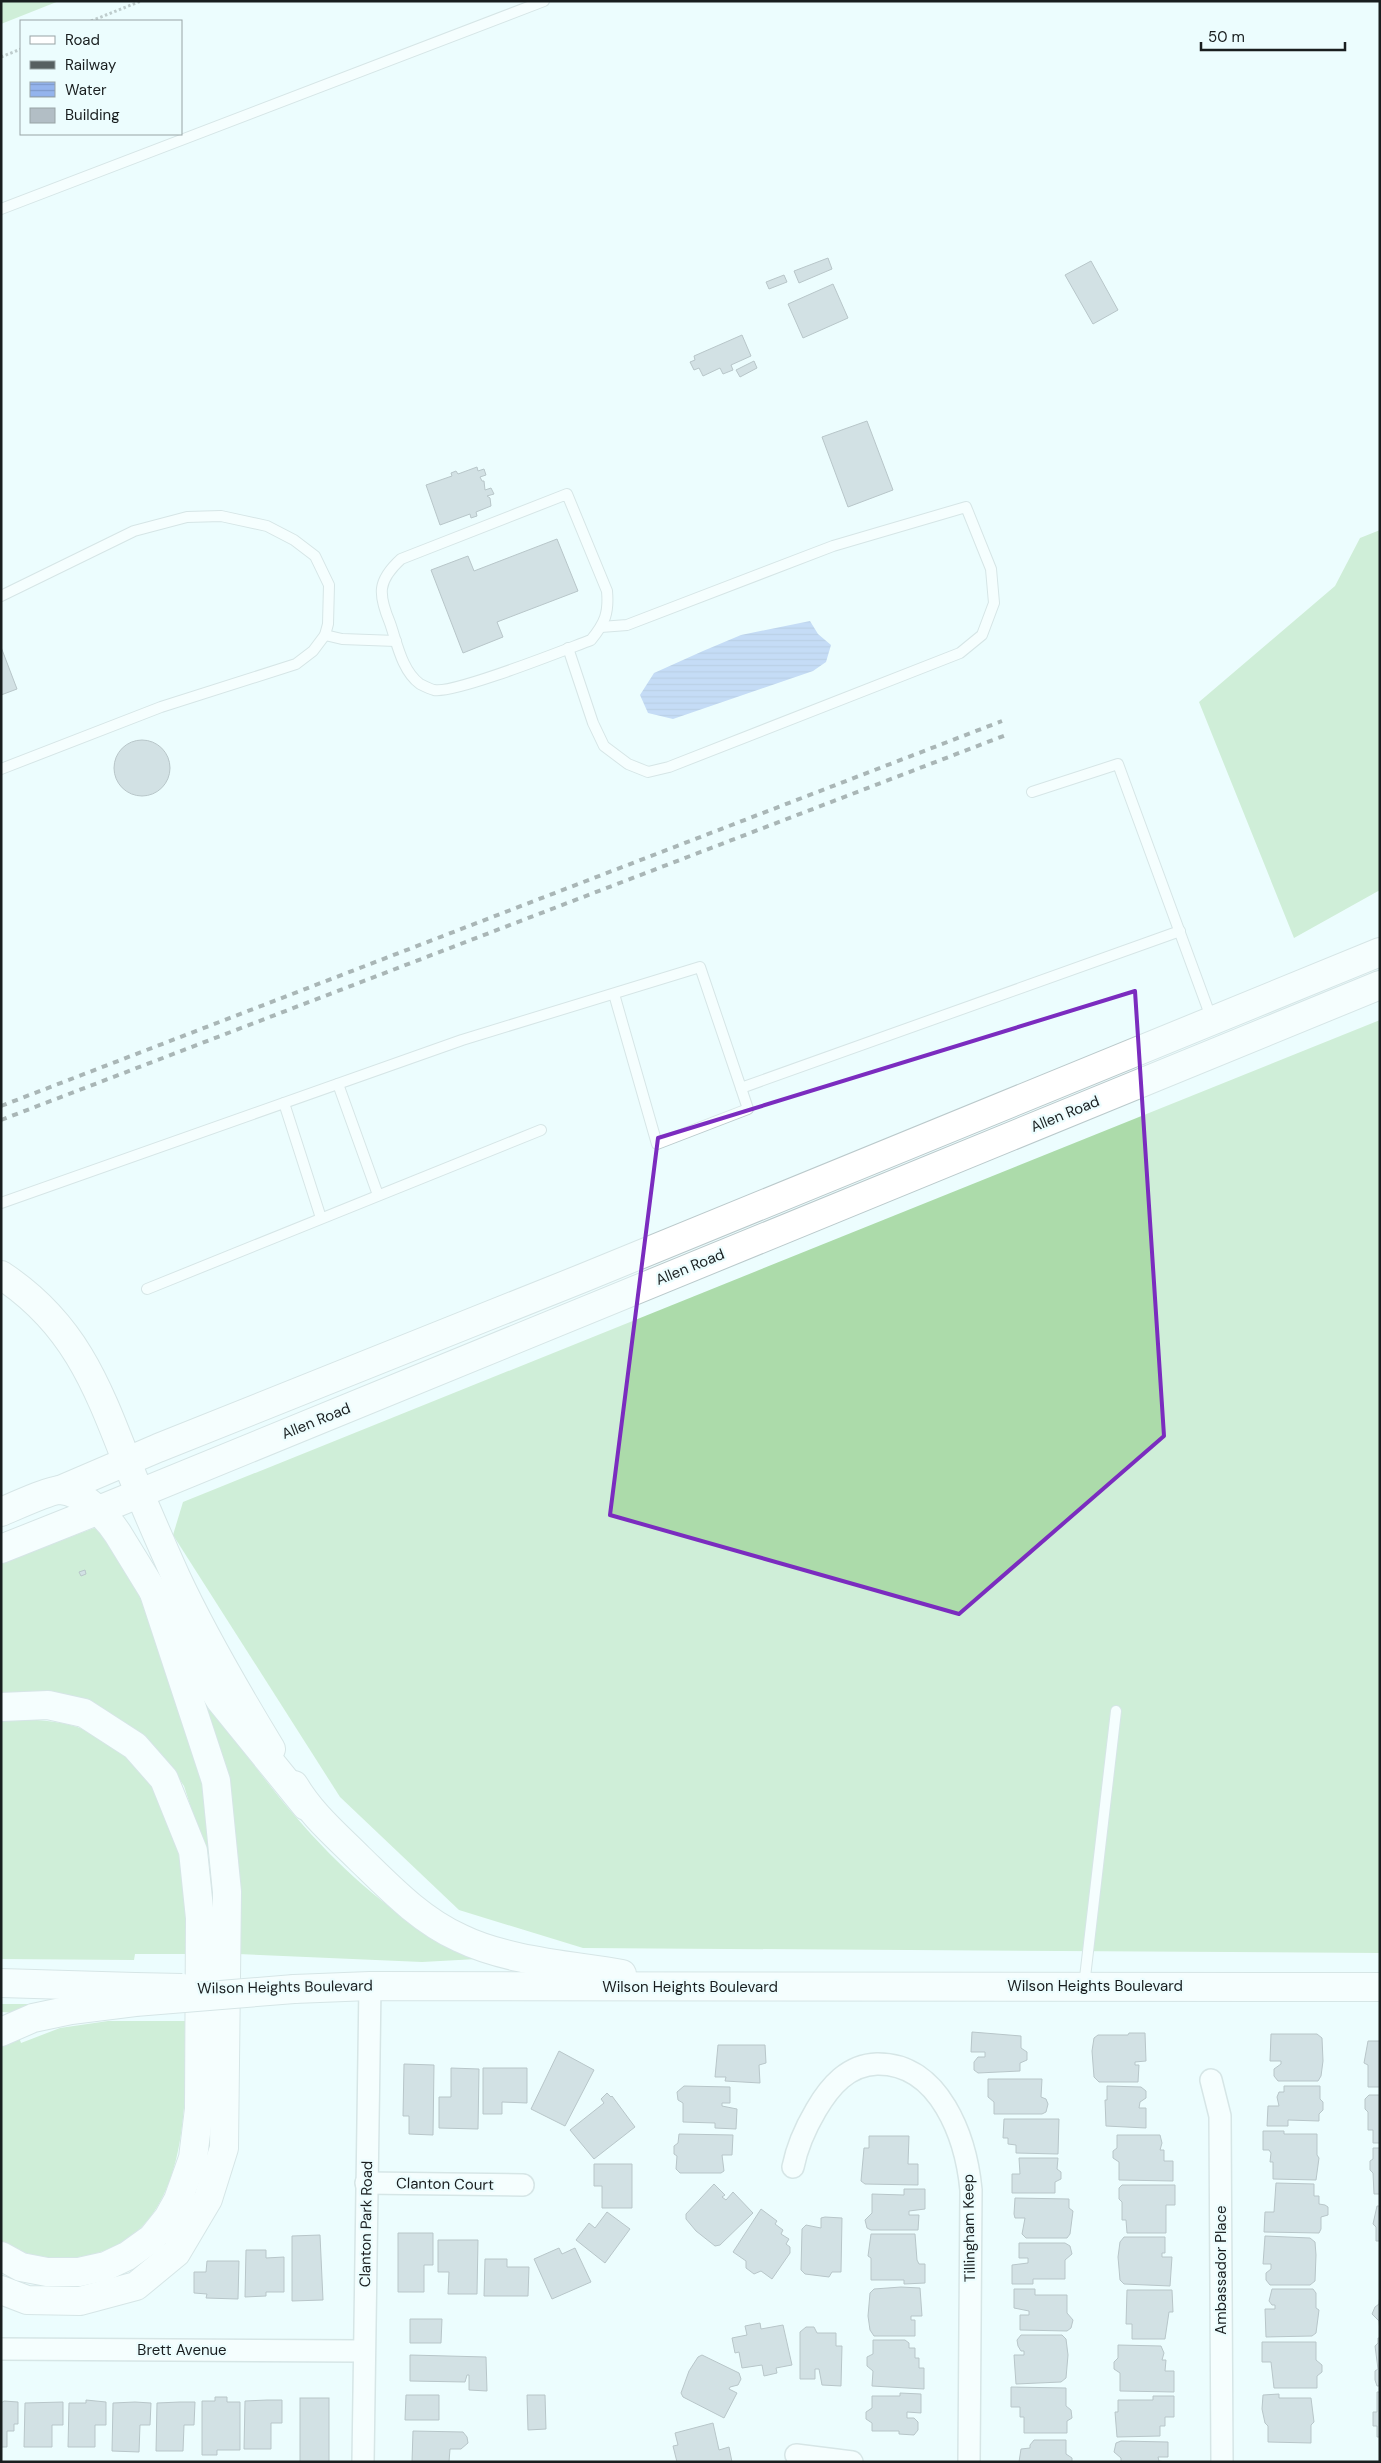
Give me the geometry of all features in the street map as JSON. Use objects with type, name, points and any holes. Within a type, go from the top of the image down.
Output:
[{"type":"main road","name":"Allen Road","points":[[1,1512],[60,1490],[126,1461],[583,1278],[1380,952]]},
{"type":"main road","name":"Allen Road","points":[[1,1549],[1380,985]]},
{"type":"main road","points":[[1,1275],[48,1313],[71,1344],[81,1384],[106,1440],[126,1461],[176,1576],[225,1675],[306,1806]]},
{"type":"main road","points":[[60,1490],[76,1496],[99,1510],[118,1534],[220,1700],[306,1806],[399,1897],[428,1920],[460,1938],[498,1952],[695,1987]]},
{"type":"main road","points":[[1,2290],[27,2300],[80,2301],[136,2286],[176,2253],[208,2199],[224,2148],[227,1892],[216,1781],[153,1590]]},
{"type":"main road","points":[[1,1707],[48,1705],[84,1713],[136,1746],[164,1779],[193,1851],[200,1918],[199,2109],[193,2158],[178,2200],[168,2218],[152,2238],[127,2256],[106,2266],[79,2272],[47,2272],[21,2266],[1,2256]]},
{"type":"main road","points":[[1,1983],[135,1995]]},
{"type":"main road","name":"Wilson Heights Boulevard","points":[[135,1995],[370,1986],[1380,1987]]},
{"type":"main road","points":[[1,2032],[42,2016],[135,1995]]},
{"type":"street","name":"Clanton Park Road","points":[[363,2462],[363,2351],[370,1986]]},
{"type":"street","name":"Tillingham Keep","points":[[793,2167],[807,2126],[825,2095],[844,2076],[863,2066],[888,2064],[912,2071],[927,2082],[948,2112],[964,2150],[971,2190],[969,2462]]},
{"type":"street","name":"Ambassador Place","points":[[1211,2080],[1220,2116],[1222,2462]]},
{"type":"street","name":"Clanton Court","points":[[366,2183],[523,2185]]},
{"type":"street","name":"Brett Avenue","points":[[1,2349],[363,2351]]},
{"type":"street","points":[[796,2455],[852,2462]]},
{"type":"lane","points":[[1,209],[544,1]]},
{"type":"lane","points":[[567,494],[607,591],[608,608],[601,627],[590,640],[462,686],[435,690],[421,684],[409,674],[396,641],[381,602],[382,584],[387,572],[401,559],[567,494]]},
{"type":"lane","points":[[568,648],[593,723],[604,746],[628,764],[648,772],[669,767],[960,653],[982,635],[994,603],[991,569],[966,507],[833,546],[627,625],[601,627]]},
{"type":"lane","points":[[1,596],[134,531],[187,517],[221,516],[267,526],[294,540],[314,556],[329,585],[328,624],[325,635],[313,651],[296,664],[161,708],[1,769]]},
{"type":"lane","points":[[325,635],[342,639],[396,641]]},
{"type":"lane","points":[[1032,792],[1118,764],[1213,1021]]},
{"type":"lane","points":[[741,1088],[1180,931]]},
{"type":"lane","points":[[1,1203],[462,1040],[700,967],[748,1109],[658,1144],[614,994]]},
{"type":"lane","points":[[338,1084],[378,1196]]},
{"type":"lane","points":[[284,1103],[321,1218]]},
{"type":"lane","points":[[147,1289],[541,1130]]},
{"type":"lane","points":[[1084,1986],[1116,1711]]},
{"type":"path","points":[[94,20],[141,1]]},
{"type":"path","points":[[1,57],[20,49]]},
{"type":"highlighted area","points":[[1135,991],[1164,1436],[959,1614],[610,1515],[658,1138]]},
{"type":"green space","points":[[1,1],[59,1],[1,24]]},
{"type":"green space","points":[[1380,530],[1380,890],[1294,938],[1199,702],[1335,586],[1360,538]]},
{"type":"green space","points":[[1380,1020],[1380,1953],[583,1948],[459,1910],[340,1797],[173,1535],[183,1502]]},
{"type":"green space","points":[[94,1528],[99,1530],[115,1550],[145,1604],[193,1724],[214,1855],[206,1854],[184,1786],[165,1758],[127,1724],[105,1711],[1,1694],[1,1563]]},
{"type":"green space","points":[[212,1707],[275,1792],[322,1846],[347,1871],[401,1915],[429,1933],[477,1959],[422,1962],[238,1954],[205,1712]]},
{"type":"green space","points":[[21,1718],[61,1723],[85,1730],[117,1747],[142,1769],[159,1795],[171,1823],[179,1854],[187,1954],[135,1954],[134,1960],[1,1959],[1,1719]]},
{"type":"green space","points":[[1,2004],[44,2004],[17,2013],[1,2012]]},
{"type":"green space","points":[[108,2021],[187,2021],[182,2127],[175,2162],[164,2195],[146,2223],[120,2244],[85,2256],[53,2258],[31,2254],[11,2247],[1,2242],[1,2047],[19,2037],[21,2043],[60,2028]]},
{"type":"water","points":[[810,621],[818,634],[831,645],[826,662],[813,671],[673,719],[648,713],[640,695],[654,673],[741,635]]},
{"type":"building","points":[[828,258],[832,269],[799,283],[794,271]]},
{"type":"building","points":[[1091,261],[1118,310],[1093,324],[1065,275]]},
{"type":"building","points":[[784,275],[787,282],[769,289],[766,282]]},
{"type":"building","points":[[833,284],[848,318],[803,338],[788,304]]},
{"type":"building","points":[[742,335],[751,356],[731,365],[733,370],[723,374],[720,368],[703,376],[699,368],[694,370],[690,362],[695,360],[694,356]]},
{"type":"building","points":[[754,361],[757,368],[740,377],[736,370]]},
{"type":"building","points":[[867,421],[893,490],[848,507],[822,437]]},
{"type":"building","points":[[477,467],[478,471],[484,469],[486,475],[480,477],[484,481],[485,490],[491,488],[494,494],[487,496],[490,498],[491,506],[476,512],[477,516],[471,518],[470,514],[440,525],[426,485],[452,476],[451,473],[456,471],[458,474]]},
{"type":"building","points":[[557,539],[578,591],[497,622],[503,637],[463,653],[431,570],[468,556],[474,571]]},
{"type":"building","points":[[1,647],[17,689],[1,695]]},
{"type":"building","points":[[142,740],[153,742],[162,748],[168,757],[170,768],[168,779],[162,788],[153,794],[142,796],[131,794],[122,788],[116,779],[114,768],[116,757],[122,748],[131,742]]},
{"type":"building","points":[[85,1570],[86,1574],[81,1576],[79,1572]]},
{"type":"building","points":[[972,2032],[1021,2036],[1021,2048],[1027,2052],[1027,2060],[1020,2063],[1020,2071],[978,2073],[974,2070],[974,2062],[978,2057],[985,2057],[985,2052],[971,2052]]},
{"type":"building","points":[[1129,2033],[1145,2033],[1146,2061],[1135,2062],[1135,2065],[1139,2065],[1138,2082],[1099,2082],[1094,2077],[1092,2051],[1094,2038],[1098,2035],[1128,2035]]},
{"type":"building","points":[[1271,2034],[1317,2034],[1322,2038],[1323,2061],[1321,2076],[1318,2081],[1278,2081],[1274,2076],[1274,2069],[1281,2064],[1281,2061],[1270,2061]]},
{"type":"building","points":[[1368,2041],[1380,2041],[1380,2087],[1368,2087],[1368,2065],[1364,2063]]},
{"type":"building","points":[[718,2045],[765,2045],[766,2063],[759,2065],[760,2083],[725,2081],[726,2077],[715,2077]]},
{"type":"building","points":[[559,2051],[594,2070],[565,2126],[531,2109]]},
{"type":"building","points":[[404,2064],[434,2065],[433,2135],[409,2134],[409,2116],[403,2116]]},
{"type":"building","points":[[451,2068],[479,2069],[478,2129],[439,2128],[439,2097],[451,2097]]},
{"type":"building","points":[[483,2068],[527,2068],[527,2103],[502,2102],[502,2114],[483,2114]]},
{"type":"building","points":[[988,2079],[1042,2079],[1041,2097],[1046,2099],[1048,2104],[1046,2112],[1042,2114],[994,2114],[994,2102],[988,2097]]},
{"type":"building","points":[[684,2086],[730,2087],[730,2103],[722,2103],[722,2106],[737,2109],[736,2129],[715,2128],[715,2123],[683,2122],[683,2103],[678,2100],[677,2092]]},
{"type":"building","points":[[1107,2086],[1141,2087],[1146,2091],[1146,2098],[1140,2102],[1139,2108],[1146,2108],[1146,2128],[1106,2126],[1105,2100],[1107,2100]]},
{"type":"building","points":[[1284,2086],[1320,2086],[1320,2099],[1323,2102],[1323,2110],[1319,2114],[1319,2121],[1288,2120],[1288,2126],[1267,2126],[1268,2106],[1279,2106],[1277,2097],[1279,2092],[1284,2092]]},
{"type":"building","points":[[607,2093],[612,2096],[635,2127],[594,2159],[570,2130],[604,2103],[601,2099]]},
{"type":"building","points":[[1369,2095],[1380,2095],[1380,2143],[1373,2143],[1373,2130],[1368,2130],[1368,2112],[1365,2109],[1365,2099]]},
{"type":"building","points":[[1004,2119],[1059,2119],[1058,2154],[1016,2153],[1016,2145],[1008,2144],[1008,2138],[1003,2138]]},
{"type":"building","points":[[1263,2131],[1284,2131],[1284,2134],[1317,2134],[1317,2155],[1319,2158],[1316,2180],[1273,2179],[1273,2162],[1270,2162],[1271,2153],[1269,2150],[1263,2150]]},
{"type":"building","points":[[679,2134],[733,2135],[732,2155],[722,2155],[724,2171],[721,2173],[680,2173],[676,2169],[677,2156],[674,2154],[674,2146],[678,2143]]},
{"type":"building","points":[[1117,2135],[1160,2135],[1162,2143],[1160,2150],[1164,2150],[1164,2161],[1173,2161],[1173,2181],[1119,2180],[1119,2162],[1113,2158],[1113,2151],[1117,2148]]},
{"type":"building","points":[[869,2136],[909,2136],[908,2164],[918,2164],[918,2185],[865,2184],[861,2181],[864,2148],[869,2148]]},
{"type":"building","points":[[1373,2148],[1380,2148],[1380,2194],[1374,2194],[1373,2173],[1370,2170]]},
{"type":"building","points":[[1019,2158],[1058,2158],[1057,2169],[1061,2172],[1061,2179],[1055,2182],[1055,2193],[1012,2193],[1012,2174],[1020,2174]]},
{"type":"building","points":[[594,2164],[632,2164],[632,2208],[602,2208],[602,2186],[594,2186]]},
{"type":"building","points":[[1276,2183],[1314,2184],[1314,2196],[1319,2196],[1319,2204],[1328,2207],[1328,2215],[1321,2217],[1319,2233],[1264,2232],[1265,2212],[1274,2212]]},
{"type":"building","points":[[714,2184],[725,2195],[722,2197],[726,2200],[733,2192],[753,2213],[720,2245],[715,2246],[696,2231],[686,2219],[686,2214]]},
{"type":"building","points":[[1122,2185],[1175,2185],[1175,2205],[1166,2205],[1166,2233],[1127,2233],[1126,2220],[1122,2220],[1122,2202],[1119,2199],[1119,2188]]},
{"type":"building","points":[[904,2189],[925,2189],[925,2209],[909,2211],[909,2215],[919,2215],[918,2230],[871,2230],[867,2228],[865,2220],[872,2213],[872,2194],[904,2195]]},
{"type":"building","points":[[1015,2198],[1069,2199],[1069,2208],[1073,2211],[1070,2234],[1067,2238],[1026,2238],[1022,2234],[1025,2218],[1015,2218]]},
{"type":"building","points":[[1377,2206],[1380,2206],[1380,2241],[1376,2241],[1376,2227],[1373,2224]]},
{"type":"building","points":[[761,2209],[777,2221],[775,2224],[783,2230],[781,2234],[789,2239],[786,2244],[790,2247],[790,2253],[772,2279],[761,2271],[754,2274],[746,2268],[746,2261],[733,2252]]},
{"type":"building","points":[[607,2212],[630,2229],[605,2263],[576,2240],[589,2223],[595,2228]]},
{"type":"building","points":[[821,2218],[842,2218],[841,2272],[832,2272],[829,2277],[805,2274],[801,2270],[802,2229],[806,2225],[821,2228]]},
{"type":"building","points":[[398,2233],[433,2233],[433,2265],[424,2265],[424,2292],[398,2292]]},
{"type":"building","points":[[871,2234],[915,2234],[917,2260],[919,2264],[925,2264],[925,2283],[904,2284],[904,2280],[871,2280],[871,2258],[868,2256]]},
{"type":"building","points":[[320,2235],[323,2300],[292,2301],[292,2236]]},
{"type":"building","points":[[1265,2236],[1310,2238],[1315,2242],[1315,2281],[1310,2285],[1270,2285],[1266,2280],[1266,2273],[1271,2269],[1271,2264],[1263,2264]]},
{"type":"building","points":[[1124,2237],[1165,2237],[1165,2253],[1162,2253],[1162,2257],[1172,2257],[1170,2286],[1124,2284],[1120,2280],[1118,2257],[1120,2242]]},
{"type":"building","points":[[438,2240],[478,2240],[477,2294],[448,2294],[449,2272],[438,2272]]},
{"type":"building","points":[[1019,2243],[1065,2243],[1070,2246],[1072,2254],[1065,2260],[1065,2279],[1033,2279],[1033,2284],[1012,2284],[1012,2265],[1028,2263],[1028,2258],[1019,2258]]},
{"type":"building","points":[[559,2248],[562,2254],[575,2248],[591,2282],[552,2299],[534,2259]]},
{"type":"building","points":[[246,2250],[266,2250],[266,2258],[284,2257],[284,2292],[266,2292],[266,2296],[245,2297]]},
{"type":"building","points":[[485,2259],[507,2259],[507,2267],[529,2267],[528,2296],[484,2296]]},
{"type":"building","points":[[207,2261],[239,2261],[238,2299],[206,2298],[207,2294],[194,2293],[194,2272],[206,2272]]},
{"type":"building","points":[[920,2288],[922,2316],[911,2316],[911,2320],[915,2320],[915,2336],[874,2336],[870,2330],[868,2316],[870,2293],[874,2289]]},
{"type":"building","points":[[1014,2289],[1035,2289],[1035,2295],[1067,2295],[1067,2313],[1073,2320],[1071,2328],[1067,2331],[1020,2330],[1020,2315],[1029,2315],[1029,2311],[1014,2308]]},
{"type":"building","points":[[1272,2289],[1313,2289],[1316,2293],[1316,2308],[1319,2310],[1316,2333],[1312,2336],[1266,2337],[1265,2309],[1275,2309],[1275,2305],[1272,2305],[1269,2301]]},
{"type":"building","points":[[1127,2290],[1172,2290],[1173,2312],[1169,2312],[1165,2339],[1132,2339],[1132,2324],[1126,2324]]},
{"type":"building","points":[[1380,2293],[1380,2332],[1379,2321],[1372,2314],[1375,2307],[1379,2304]]},
{"type":"building","points":[[410,2319],[442,2319],[441,2343],[410,2343]]},
{"type":"building","points":[[760,2323],[761,2329],[783,2325],[792,2365],[776,2368],[777,2373],[764,2376],[762,2365],[742,2368],[739,2352],[735,2353],[732,2338],[747,2335],[745,2326]]},
{"type":"building","points":[[806,2327],[814,2327],[817,2333],[836,2333],[836,2346],[842,2346],[841,2386],[822,2385],[819,2369],[815,2369],[815,2379],[800,2379],[800,2332]]},
{"type":"building","points":[[1021,2335],[1062,2335],[1066,2339],[1068,2355],[1066,2378],[1061,2382],[1016,2384],[1014,2355],[1024,2355],[1024,2351],[1021,2351],[1017,2340]]},
{"type":"building","points":[[1378,2338],[1380,2338],[1380,2386],[1377,2386],[1375,2380],[1375,2371],[1378,2369],[1375,2346],[1378,2343]]},
{"type":"building","points":[[873,2340],[905,2340],[909,2343],[909,2348],[915,2348],[915,2358],[919,2358],[919,2368],[924,2368],[924,2389],[872,2386],[873,2371],[867,2366],[867,2357],[873,2354]]},
{"type":"building","points":[[1262,2342],[1316,2342],[1316,2360],[1322,2365],[1322,2372],[1317,2376],[1317,2388],[1274,2388],[1271,2362],[1262,2362]]},
{"type":"building","points":[[1118,2345],[1161,2346],[1164,2353],[1162,2360],[1166,2360],[1165,2371],[1174,2371],[1174,2392],[1120,2391],[1120,2373],[1114,2369],[1114,2362],[1118,2358]]},
{"type":"building","points":[[410,2355],[486,2357],[487,2391],[469,2390],[469,2375],[467,2375],[465,2382],[410,2381]]},
{"type":"building","points":[[702,2355],[739,2373],[741,2379],[738,2385],[729,2389],[737,2393],[724,2418],[683,2397],[681,2393],[689,2371],[698,2357]]},
{"type":"building","points":[[1011,2387],[1066,2388],[1066,2406],[1071,2410],[1072,2418],[1067,2421],[1067,2433],[1024,2433],[1024,2417],[1020,2417],[1020,2407],[1011,2407]]},
{"type":"building","points":[[1377,2392],[1380,2392],[1380,2437],[1377,2437],[1377,2426],[1373,2426],[1373,2412],[1377,2412]]},
{"type":"building","points":[[900,2393],[921,2394],[921,2413],[907,2412],[907,2418],[914,2418],[918,2422],[918,2430],[914,2435],[899,2434],[899,2431],[872,2431],[872,2423],[866,2419],[866,2412],[872,2408],[872,2396],[900,2396]]},
{"type":"building","points":[[1279,2394],[1279,2398],[1311,2398],[1314,2422],[1311,2425],[1311,2443],[1268,2442],[1268,2426],[1265,2423],[1262,2409],[1263,2395]]},
{"type":"building","points":[[406,2395],[439,2395],[439,2420],[405,2420]]},
{"type":"building","points":[[527,2395],[545,2395],[546,2429],[528,2430]]},
{"type":"building","points":[[1153,2396],[1174,2396],[1174,2417],[1165,2417],[1165,2426],[1160,2426],[1160,2436],[1117,2437],[1115,2412],[1118,2412],[1118,2400],[1153,2400]]},
{"type":"building","points":[[215,2397],[227,2397],[227,2402],[240,2402],[240,2450],[217,2450],[217,2455],[202,2455],[202,2401],[215,2401]]},
{"type":"building","points":[[300,2398],[329,2398],[329,2462],[300,2462]]},
{"type":"building","points":[[86,2400],[106,2402],[106,2425],[95,2425],[95,2447],[68,2447],[69,2403],[86,2403]]},
{"type":"building","points":[[282,2400],[282,2423],[271,2423],[271,2449],[244,2449],[245,2401]]},
{"type":"building","points":[[4,2401],[18,2402],[18,2424],[14,2424],[14,2431],[7,2431],[7,2447],[1,2447],[1,2403]]},
{"type":"building","points":[[63,2402],[63,2425],[52,2425],[52,2447],[24,2447],[25,2403]]},
{"type":"building","points":[[195,2402],[194,2425],[184,2425],[183,2451],[156,2451],[157,2403]]},
{"type":"building","points":[[113,2403],[151,2403],[150,2425],[140,2425],[139,2452],[112,2451]]},
{"type":"building","points":[[713,2423],[719,2450],[729,2447],[732,2462],[677,2462],[673,2446],[678,2445],[675,2433]]},
{"type":"building","points":[[413,2431],[463,2432],[467,2437],[468,2443],[461,2449],[450,2449],[449,2462],[412,2462]]},
{"type":"building","points":[[1034,2440],[1066,2440],[1066,2454],[1072,2458],[1072,2462],[1019,2462],[1021,2449],[1030,2448]]},
{"type":"building","points":[[1121,2441],[1168,2442],[1168,2457],[1158,2457],[1159,2461],[1166,2462],[1121,2462],[1121,2458],[1114,2452],[1116,2443]]},
{"type":"railway","points":[[1,1106],[1002,721]]},
{"type":"railway","points":[[1,1120],[1006,735]]}]
